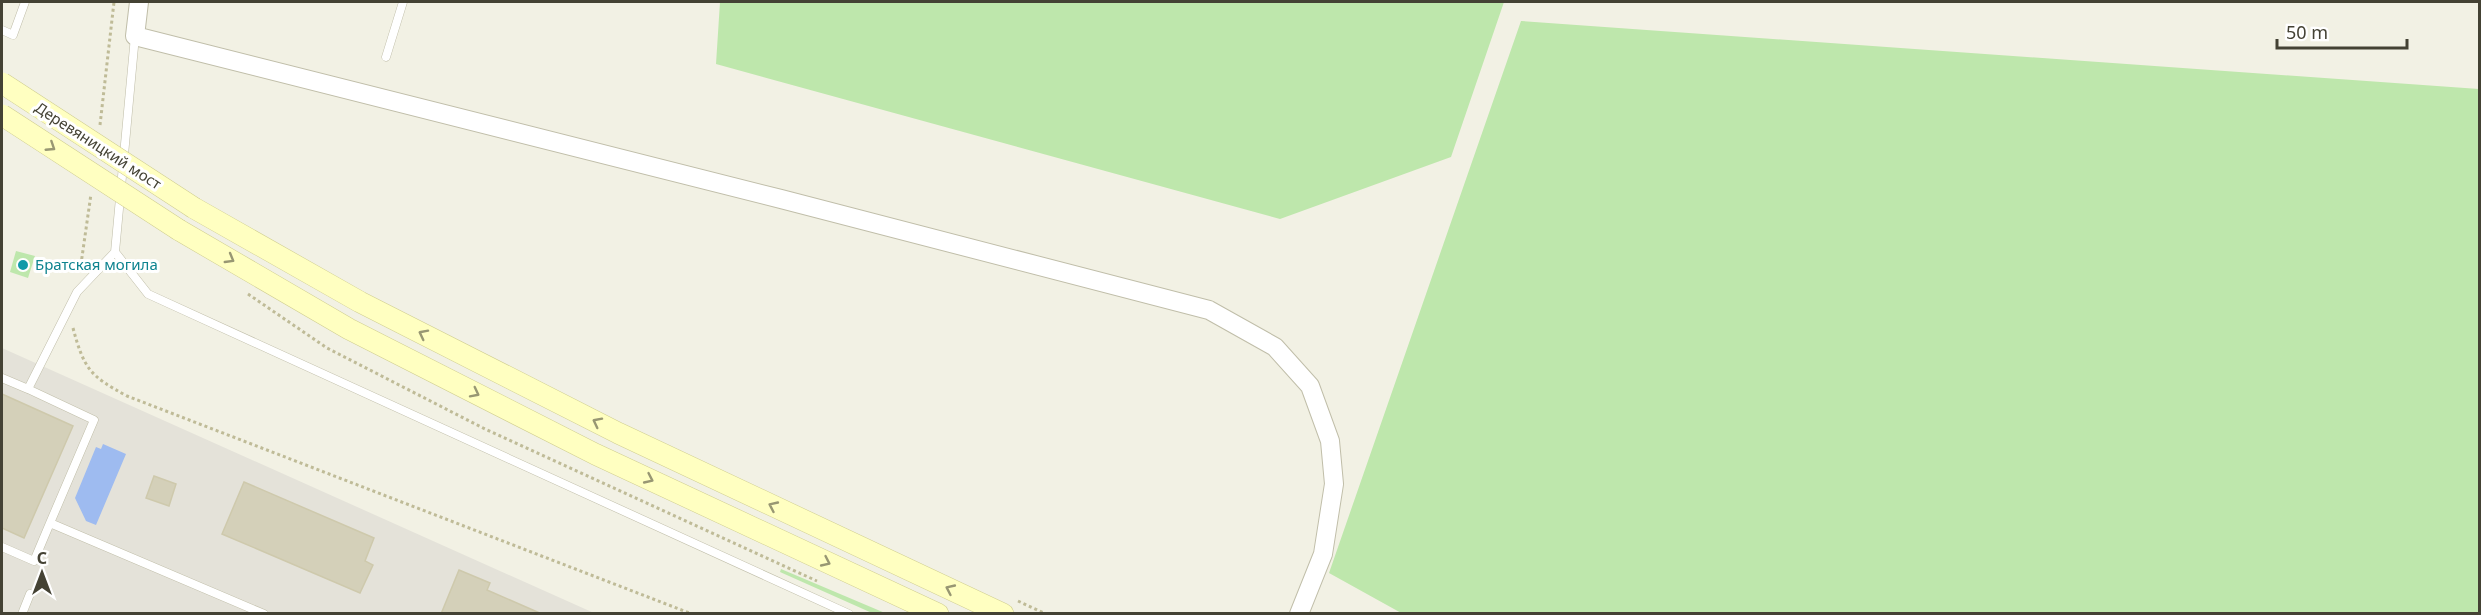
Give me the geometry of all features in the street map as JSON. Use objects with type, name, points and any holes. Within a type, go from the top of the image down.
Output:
[{"type":"main road","name":"Деревяницкий мост","points":[[2,83],[194,208],[360,302],[618,433],[1009,607]]},
{"type":"main road","name":"Деревяницкий мост","points":[[2,115],[179,230],[350,329],[595,454],[938,614]]},
{"type":"street","points":[[139,2],[135,36],[1209,310],[1275,347],[1310,386],[1330,441],[1335,484],[1323,554],[1299,614]]},
{"type":"lane","points":[[2,30],[13,35],[25,2]]},
{"type":"lane","points":[[386,57],[403,2]]},
{"type":"lane","points":[[28,389],[77,292],[115,252],[135,36]]},
{"type":"lane","points":[[115,252],[148,294],[849,614]]},
{"type":"lane","points":[[2,378],[94,420],[34,561],[2,547]]},
{"type":"lane","points":[[50,523],[264,614]]},
{"type":"lane","points":[[22,614],[30,594]]},
{"type":"path","points":[[99,127],[114,2]]},
{"type":"path","points":[[77,292],[92,184]]},
{"type":"path","points":[[72,326],[79,351],[95,379],[127,396],[692,614]]},
{"type":"path","points":[[1009,607],[1046,614]]},
{"type":"shaded area","points":[[2,348],[594,613],[2,614]]},
{"type":"green space","points":[[720,2],[1504,2],[1451,157],[1280,219],[716,64]]},
{"type":"green space","points":[[1521,21],[2479,89],[2479,613],[1403,614],[1329,573]]},
{"type":"green space","points":[[16,251],[35,256],[28,278],[10,272]]},
{"type":"green space","points":[[781,569],[885,613],[872,613],[780,572]]},
{"type":"water","points":[[103,444],[126,454],[96,525],[86,521],[75,498],[96,447],[101,449]]},
{"type":"building","points":[[2,394],[73,426],[24,538],[2,528]]},
{"type":"building","points":[[154,476],[176,484],[169,506],[146,498]]},
{"type":"building","points":[[244,482],[374,538],[365,561],[373,565],[360,593],[222,534]]},
{"type":"building","points":[[459,570],[490,583],[487,590],[542,614],[441,614]]},
{"type":"place","name":"Братская могила","points":[[23,265]]}]
